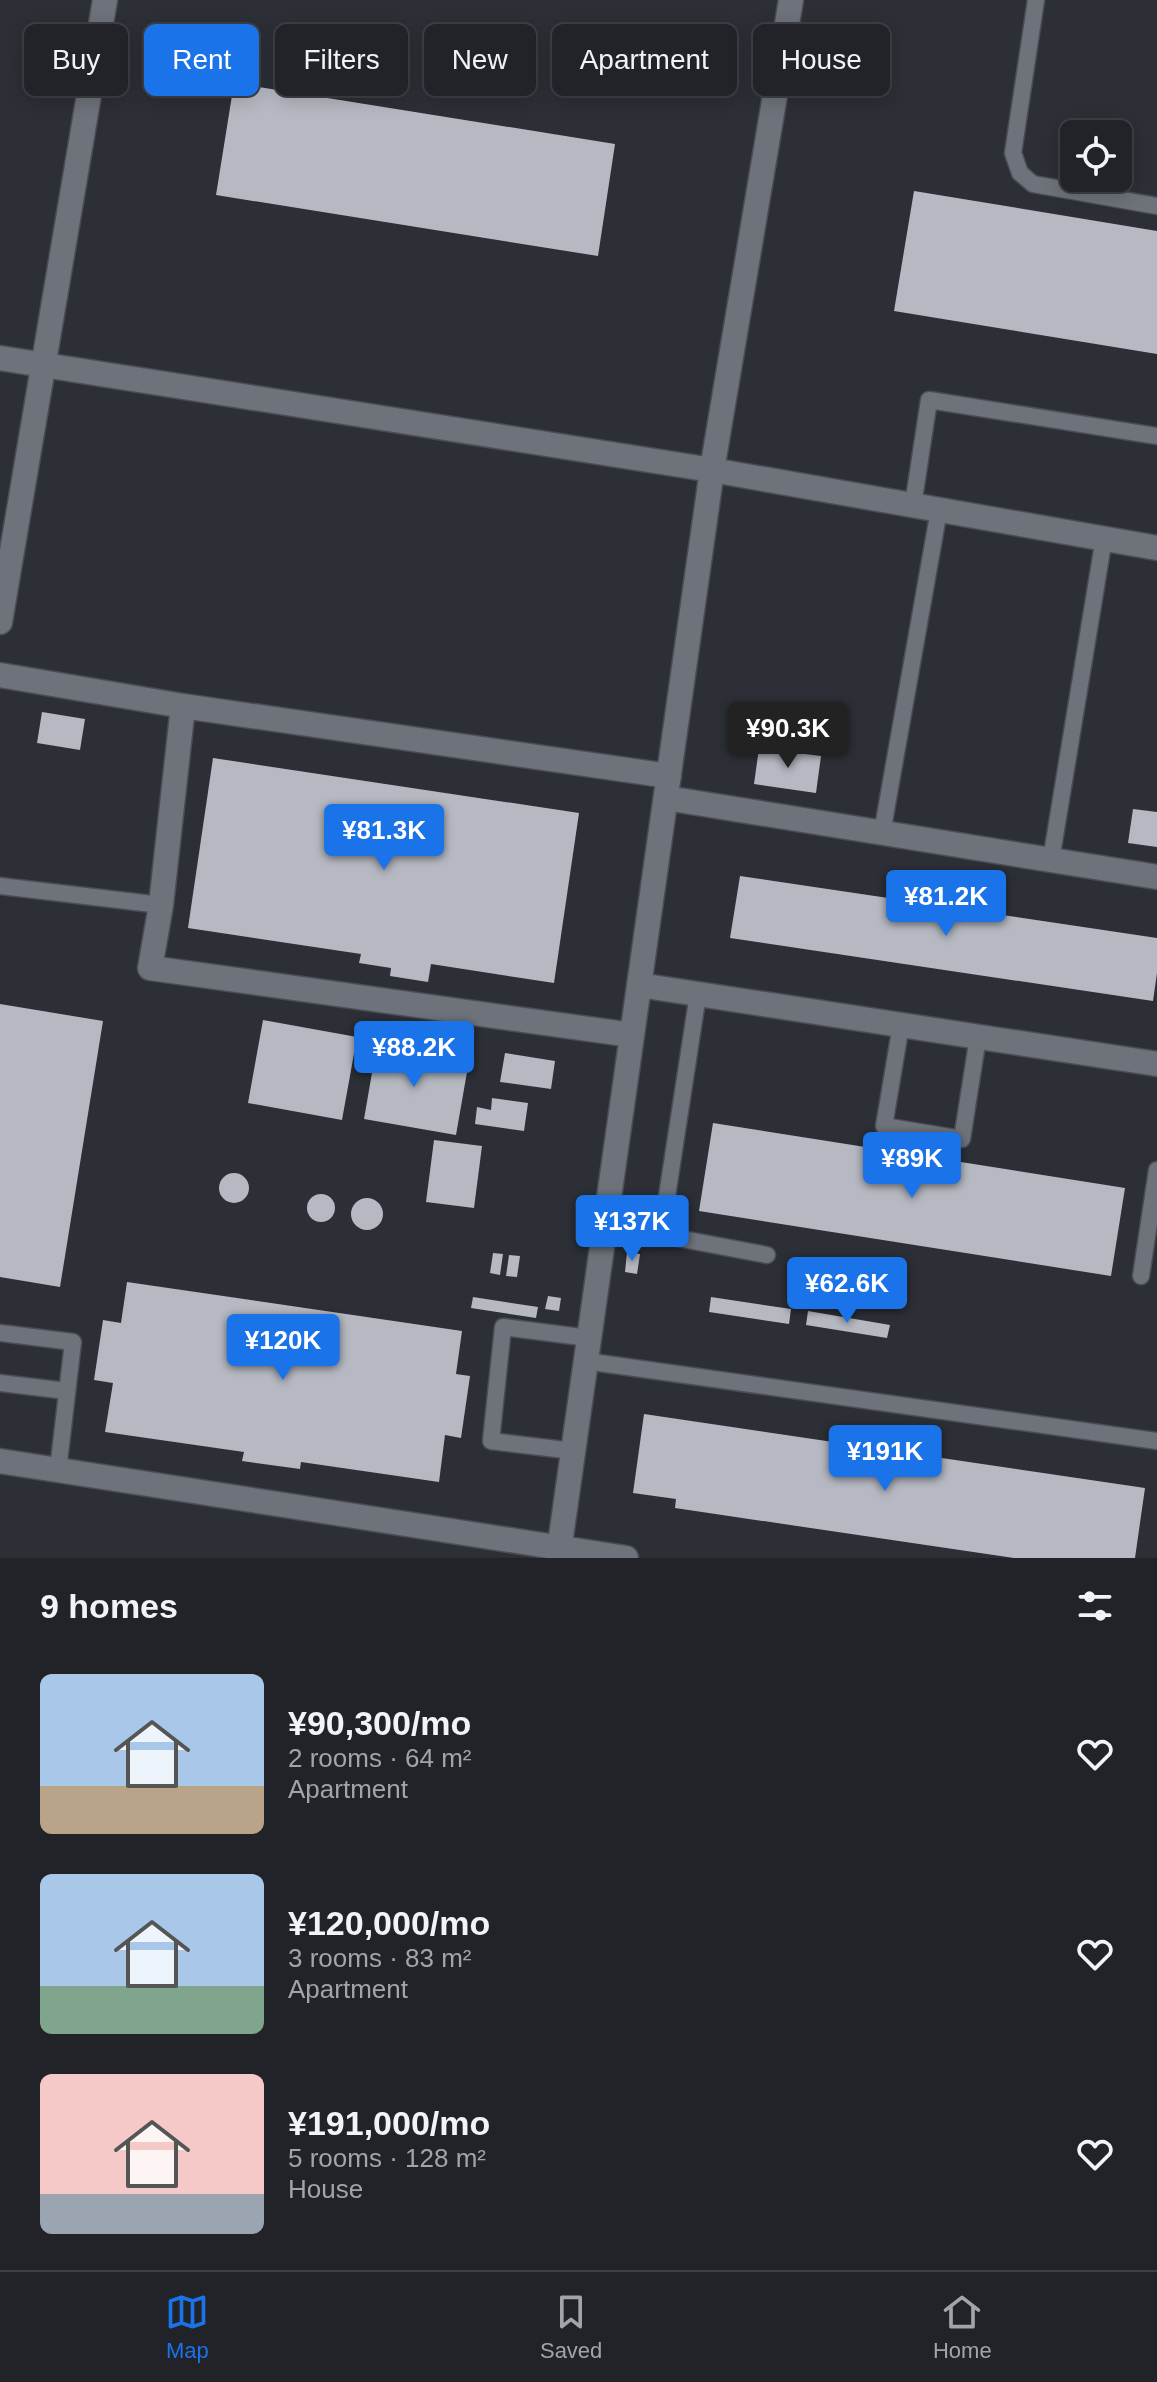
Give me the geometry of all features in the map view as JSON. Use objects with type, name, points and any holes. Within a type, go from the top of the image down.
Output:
[{"type":"street","points":[[0,622],[105,0]]},
{"type":"street","points":[[558,1552],[712,470],[791,0]]},
{"type":"street","points":[[0,358],[712,470],[1157,548]]},
{"type":"street","points":[[0,675],[667,787],[882,833],[1157,877]]},
{"type":"street","points":[[183,706],[161,905],[150,968],[632,1035]]},
{"type":"street","points":[[639,985],[1157,1064]]},
{"type":"street","points":[[0,1461],[558,1552],[626,1558]]},
{"type":"lane","points":[[1036,0],[1013,153],[1020,173],[1033,184],[1157,206]]},
{"type":"lane","points":[[913,505],[929,400],[1157,436]]},
{"type":"lane","points":[[882,833],[939,510]]},
{"type":"lane","points":[[1051,860],[1104,538]]},
{"type":"lane","points":[[0,886],[161,905]]},
{"type":"lane","points":[[698,994],[661,1235],[767,1255]]},
{"type":"lane","points":[[901,1025],[884,1126],[962,1139],[978,1037]]},
{"type":"lane","points":[[1141,1276],[1157,1170]]},
{"type":"lane","points":[[573,1451],[491,1441],[503,1327],[587,1349],[1157,1441]]},
{"type":"lane","points":[[0,1333],[73,1342],[58,1470]]},
{"type":"lane","points":[[0,1383],[67,1391]]},
{"type":"building","points":[[259,87],[275,90],[275,96],[315,96],[615,144],[598,256],[216,195],[232,96],[259,96]]},
{"type":"building","points":[[914,191],[1157,231],[1157,354],[894,311]]},
{"type":"building","points":[[42,712],[85,719],[80,750],[37,743]]},
{"type":"building","points":[[759,748],[821,756],[816,793],[754,784]]},
{"type":"building","points":[[213,758],[579,813],[554,983],[431,964],[428,982],[390,976],[391,968],[359,963],[361,954],[188,928]]},
{"type":"building","points":[[1133,809],[1157,812],[1157,847],[1128,843]]},
{"type":"building","points":[[740,876],[1157,938],[1153,1001],[730,938]]},
{"type":"building","points":[[0,1004],[103,1021],[60,1287],[0,1277]]},
{"type":"building","points":[[263,1020],[357,1037],[342,1120],[248,1103]]},
{"type":"building","points":[[378,1038],[429,1047],[426,1065],[467,1072],[456,1135],[364,1119]]},
{"type":"building","points":[[505,1053],[555,1061],[551,1089],[500,1082]]},
{"type":"building","points":[[492,1098],[528,1103],[524,1131],[475,1124],[477,1107],[491,1110]]},
{"type":"building","points":[[713,1123],[1125,1188],[1111,1276],[699,1211]]},
{"type":"building","points":[[434,1140],[482,1146],[474,1208],[426,1202]]},
{"type":"building","points":[[234,1173],[240,1174],[248,1182],[248,1194],[240,1202],[234,1203],[228,1202],[220,1194],[219,1188],[220,1182],[228,1174]]},
{"type":"building","points":[[321,1194],[331,1198],[335,1208],[331,1218],[321,1222],[311,1218],[307,1208],[311,1198]]},
{"type":"building","points":[[367,1198],[378,1203],[383,1214],[378,1225],[367,1230],[356,1225],[351,1214],[356,1203]]},
{"type":"building","points":[[627,1252],[640,1254],[637,1274],[625,1272]]},
{"type":"building","points":[[493,1253],[503,1254],[500,1275],[490,1273]]},
{"type":"building","points":[[509,1255],[520,1256],[517,1277],[506,1276]]},
{"type":"building","points":[[127,1282],[462,1331],[456,1374],[470,1376],[461,1438],[445,1435],[439,1482],[301,1462],[300,1469],[242,1461],[244,1452],[105,1432],[113,1383],[94,1380],[103,1320],[121,1323]]},
{"type":"building","points":[[548,1296],[561,1298],[559,1311],[545,1309]]},
{"type":"building","points":[[473,1297],[538,1307],[536,1318],[471,1308]]},
{"type":"building","points":[[711,1297],[791,1309],[789,1324],[709,1312]]},
{"type":"building","points":[[808,1311],[890,1325],[887,1338],[806,1325]]},
{"type":"building","points":[[644,1414],[1145,1488],[1135,1558],[1014,1558],[675,1508],[676,1499],[633,1493]]}]
